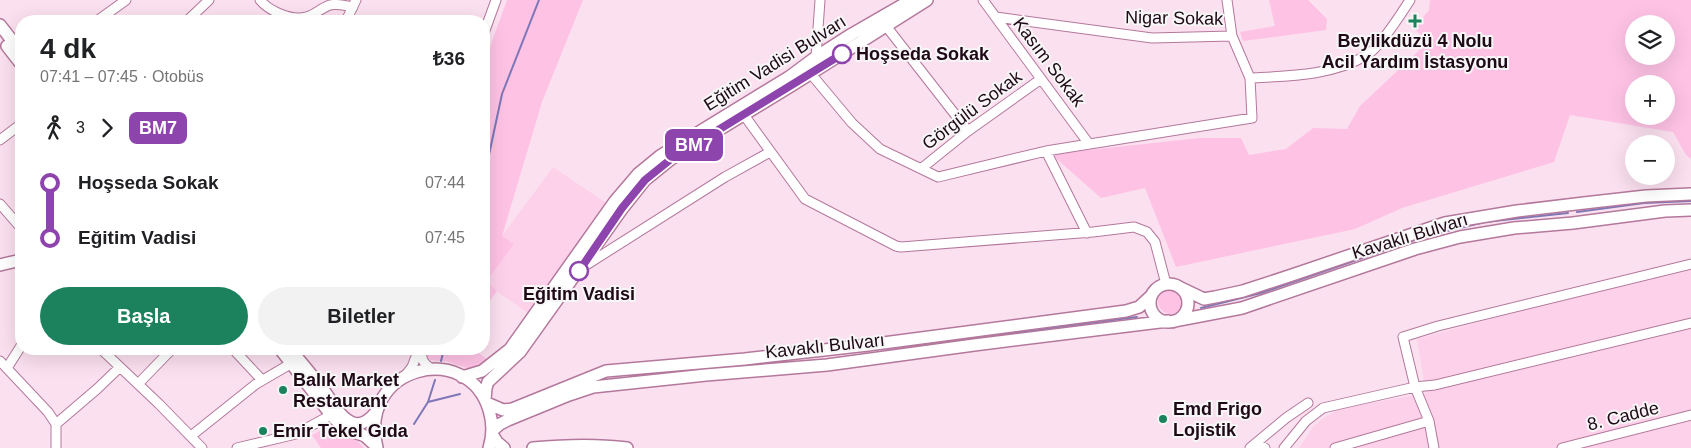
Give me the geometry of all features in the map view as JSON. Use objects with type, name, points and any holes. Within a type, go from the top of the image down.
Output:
[{"type":"main road","name":"Eğitim Vadisi Bulvarı","points":[[486,401],[488,382],[520,352],[622,208],[645,180],[671,159],[744,115],[808,70],[816,57],[911,0]]},
{"type":"main road","name":"Eğitim Vadisi Bulvarı","points":[[462,376],[482,371],[510,349],[615,201],[638,174],[660,156],[886,26],[927,0]]},
{"type":"main road","points":[[0,25],[15,44]]},
{"type":"main road","points":[[0,37],[15,56]]},
{"type":"main road","name":"Kavaklı Bulvarı","points":[[486,401],[503,410],[512,409],[595,374],[619,369],[746,359],[1126,311],[1139,307],[1156,289],[1166,284],[1174,284],[1204,298],[1215,297],[1267,283],[1445,223],[1526,210],[1646,196],[1691,194]]},
{"type":"main road","name":"Kavaklı Bulvarı","points":[[493,432],[500,424],[508,420],[594,387],[827,365],[1000,341],[1171,321],[1242,308],[1415,249],[1454,238],[1514,228],[1573,223],[1665,211],[1691,210]]},
{"type":"main road","points":[[0,265],[15,261]]},
{"type":"main road","points":[[0,272],[15,269]]},
{"type":"main road","points":[[1152,294],[1151,307],[1153,312],[1162,320],[1171,321],[1184,314],[1188,303],[1184,291],[1179,287]]},
{"type":"main road","points":[[285,355],[331,415],[345,428],[365,436],[377,448]]},
{"type":"main road","points":[[295,355],[338,409],[354,424],[362,423],[373,416],[386,392],[404,377],[416,372],[432,369],[462,376],[472,384],[486,401],[493,432],[497,442],[504,448]]},
{"type":"main road","points":[[376,412],[374,436],[377,448]]},
{"type":"main road","points":[[489,448],[493,432]]},
{"type":"main road","points":[[533,448],[562,445],[598,445],[628,448]]},
{"type":"street","points":[[105,15],[126,0]]},
{"type":"street","points":[[193,15],[209,0]]},
{"type":"street","points":[[260,0],[274,11],[285,15]]},
{"type":"street","points":[[490,16],[496,0]]},
{"type":"street","points":[[816,57],[820,0]]},
{"type":"street","name":"Kasım Sokak","points":[[983,0],[1090,144]]},
{"type":"street","points":[[808,70],[852,123],[880,149],[938,177],[1046,151],[1252,118],[1250,78],[1232,36],[1226,0]]},
{"type":"street","points":[[1250,78],[1331,70],[1368,54],[1393,26],[1410,0]]},
{"type":"street","points":[[311,15],[329,5],[355,3],[349,15]]},
{"type":"street","name":"Nigar Sokak","points":[[996,17],[1152,38],[1232,36]]},
{"type":"street","points":[[886,26],[968,131]]},
{"type":"street","name":"Görgülü Sokak","points":[[922,168],[968,131],[1041,78]]},
{"type":"street","points":[[744,115],[805,199],[896,246],[1086,233],[1134,227],[1148,232],[1156,242],[1166,284]]},
{"type":"street","points":[[0,140],[15,129]]},
{"type":"street","points":[[1046,151],[1086,233]]},
{"type":"street","points":[[579,270],[684,203],[770,152]]},
{"type":"street","points":[[0,204],[15,221]]},
{"type":"street","points":[[1434,448],[1429,421],[1415,387],[1403,337],[1438,326],[1691,264]]},
{"type":"street","points":[[1284,448],[1306,421],[1323,408],[1415,387],[1435,385],[1691,323]]},
{"type":"street","points":[[7,368],[15,355]]},
{"type":"street","points":[[107,355],[202,448]]},
{"type":"street","points":[[138,384],[166,355]]},
{"type":"street","points":[[239,355],[262,380]]},
{"type":"street","points":[[404,377],[412,367],[417,355]]},
{"type":"street","points":[[422,355],[427,366],[432,369]]},
{"type":"street","points":[[0,361],[48,412],[56,424],[56,448]]},
{"type":"street","points":[[191,436],[262,380],[292,364]]},
{"type":"street","points":[[56,424],[120,367]]},
{"type":"street","points":[[1253,446],[1286,418],[1308,403]]},
{"type":"street","points":[[237,448],[296,434],[331,415]]},
{"type":"street","name":"8. Cadde","points":[[1562,448],[1691,415]]},
{"type":"street","points":[[1335,448],[1429,421]]},
{"type":"street","points":[[1253,446],[1266,448]]},
{"type":"shaded area","points":[[507,0],[583,0],[542,102],[502,236],[514,244],[490,277],[490,47]]},
{"type":"shaded area","points":[[1269,0],[1308,0],[1327,19],[1326,30],[1243,41],[1240,32],[1275,26]]},
{"type":"shaded area","points":[[1430,0],[1691,0],[1691,159],[1686,155],[1673,132],[1631,125],[1675,125],[1675,75],[1625,75],[1625,124],[1570,115],[1554,162],[1402,208],[1355,229],[1176,267],[1145,188],[1101,198],[1051,154],[1200,138],[1241,138],[1249,155],[1286,149],[1313,128],[1347,129],[1360,106],[1428,42],[1414,28],[1429,10]]},
{"type":"shaded area","points":[[553,167],[606,203],[528,313],[492,288],[490,284],[490,277],[513,244],[502,236]]},
{"type":"shaded area","points":[[1691,265],[1691,448],[1299,448],[1313,427],[1339,409],[1426,393],[1417,339]]},
{"type":"shaded area","points":[[490,282],[497,291],[490,301]]},
{"type":"shaded area","points":[[1171,288],[1180,292],[1184,301],[1180,310],[1171,314],[1162,310],[1158,301],[1162,292]]},
{"type":"shaded area","points":[[426,355],[481,355],[487,359],[477,368],[468,368],[444,361],[427,359]]},
{"type":"shaded area","points":[[331,425],[357,441],[364,448],[321,448],[312,435]]},
{"type":"waterway","points":[[490,150],[502,94],[539,0]]},
{"type":"waterway","points":[[1577,212],[1644,203],[1691,201]]},
{"type":"waterway","points":[[1390,248],[1430,235],[1485,222],[1568,213]]},
{"type":"waterway","points":[[1201,308],[1261,293],[1383,251]]},
{"type":"waterway","points":[[988,336],[1137,317]]},
{"type":"waterway","points":[[896,350],[980,337]]},
{"type":"waterway","points":[[441,361],[442,355]]},
{"type":"waterway","points":[[722,368],[762,364]]},
{"type":"waterway","points":[[633,376],[690,371]]},
{"type":"waterway","points":[[414,424],[428,402],[435,380]]},
{"type":"waterway","points":[[428,402],[460,394]]},
{"type":"bus line","name":"BM7","points":[[579,271],[622,208],[645,180],[671,159],[842,54]]},
{"type":"place","name":"Beylikdüzü 4 Nolu Acil Yardım İstasyonu","points":[[1415,21]]},
{"type":"place","name":"Hoşseda Sokak","points":[[842,54]]},
{"type":"place","name":"Eğitim Vadisi","points":[[579,271]]},
{"type":"place","name":"Balık Market Restaurant","points":[[283,390]]},
{"type":"place","name":"Emd Frigo Lojistik","points":[[1163,419]]},
{"type":"place","name":"Emir Tekel Gıda","points":[[263,431]]}]
